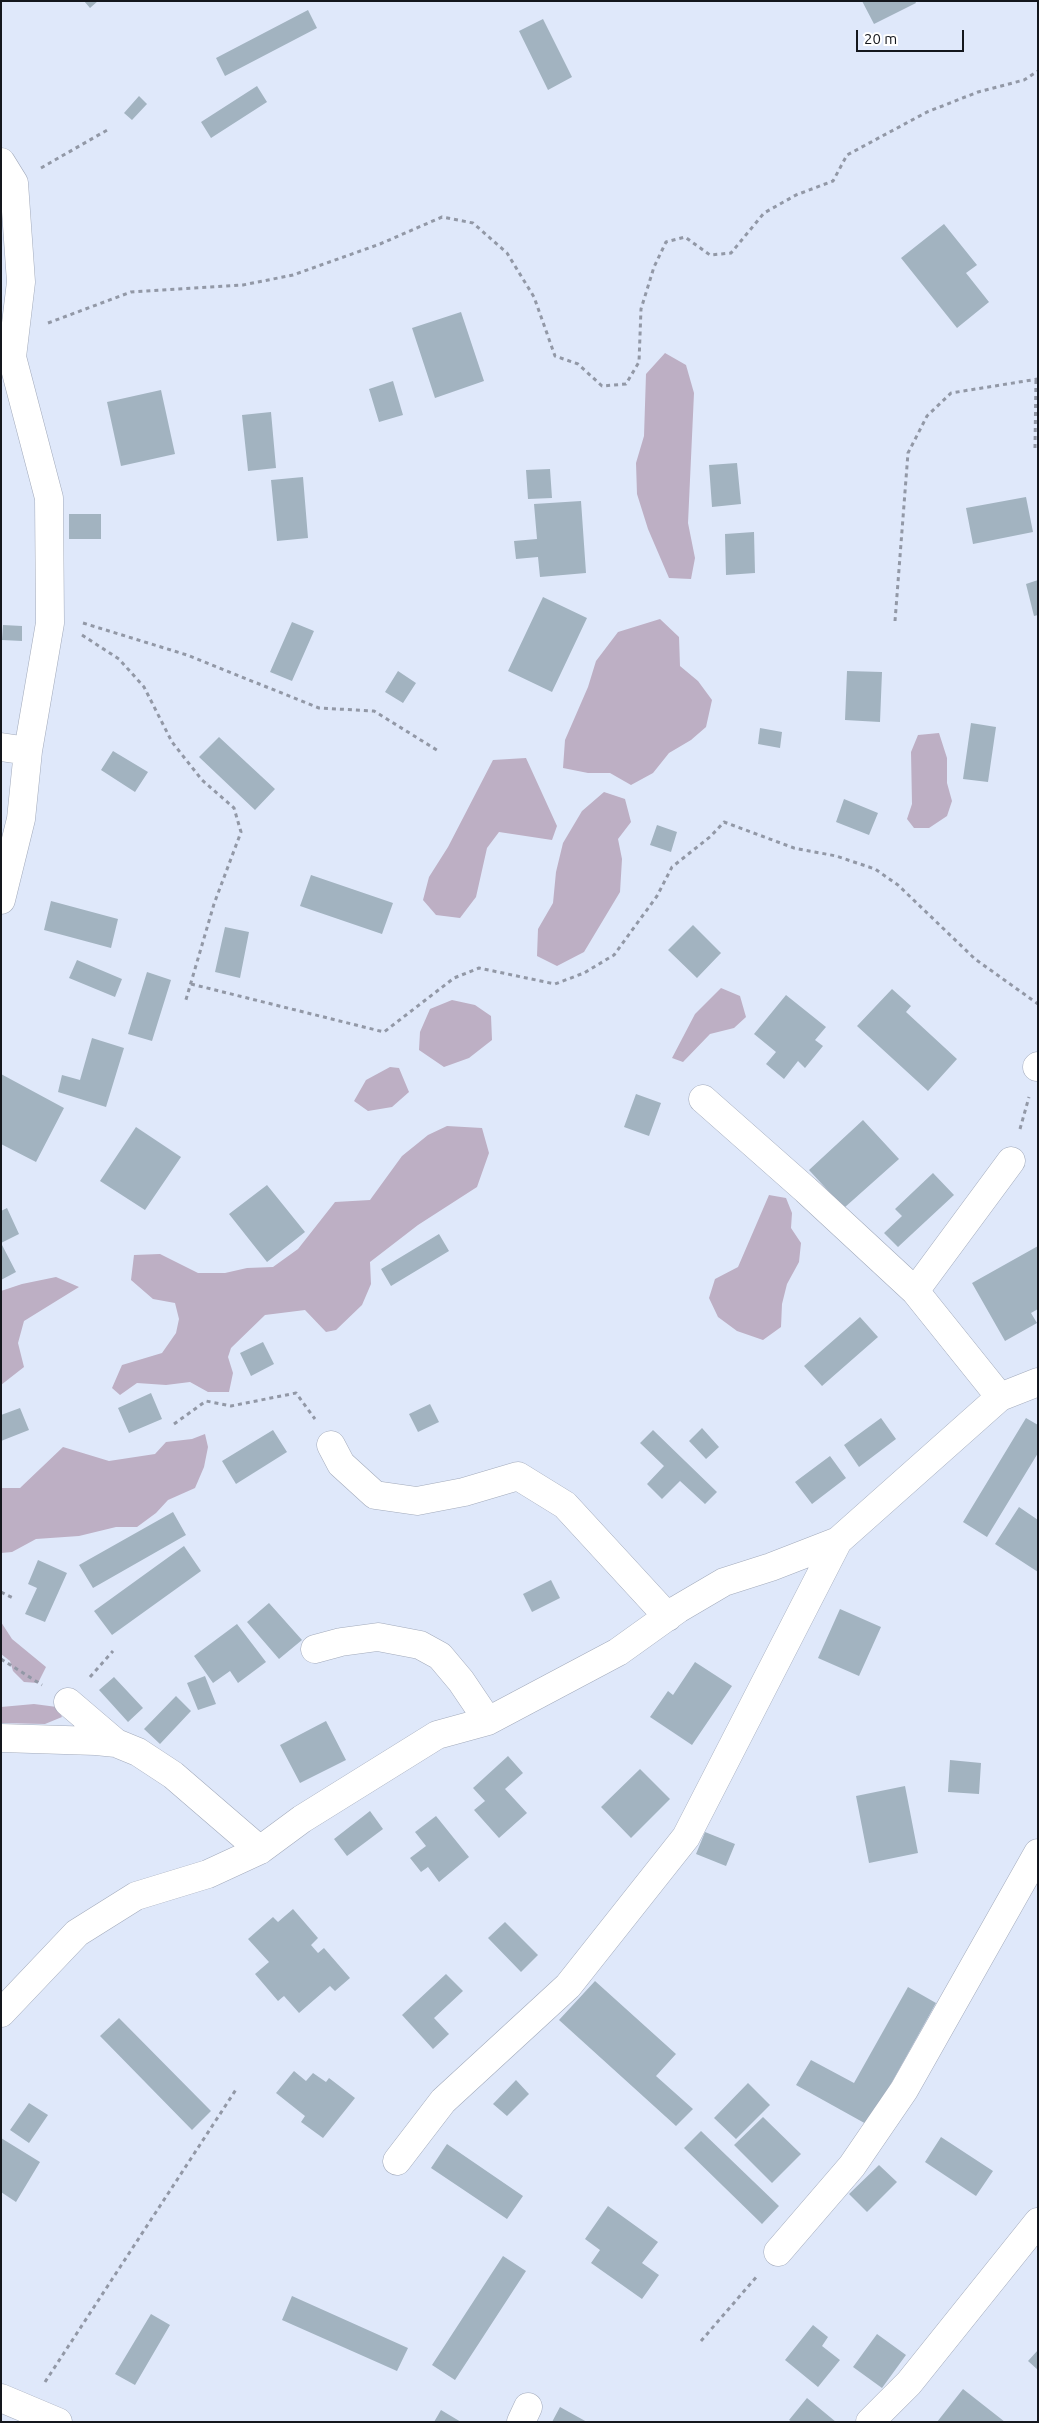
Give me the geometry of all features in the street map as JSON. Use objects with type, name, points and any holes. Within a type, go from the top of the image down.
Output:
[{"type":"street","points":[[1,900],[21,819],[28,751],[50,623],[49,498],[12,357],[21,282],[8,172]]},
{"type":"street","points":[[1,747],[28,751]]},
{"type":"street","points":[[703,1100],[806,1190],[915,1291],[1000,1397]]},
{"type":"street","points":[[915,1291],[1011,1162]]},
{"type":"street","points":[[1,2013],[77,1933],[136,1896],[208,1874],[260,1850],[302,1819],[437,1735],[488,1722],[618,1652],[668,1616],[724,1582],[771,1567],[838,1541],[1000,1397],[1038,1382]]},
{"type":"street","points":[[331,1445],[341,1464],[375,1495],[417,1501],[464,1492],[518,1476],[565,1505],[668,1616]]},
{"type":"street","points":[[397,2161],[443,2101],[568,1986],[686,1837],[838,1541]]},
{"type":"street","points":[[315,1649],[341,1642],[378,1637],[420,1644],[440,1656],[456,1675],[488,1722]]},
{"type":"street","points":[[68,1702],[116,1743]]},
{"type":"street","points":[[1,1738],[96,1740],[116,1743],[138,1752],[173,1774],[260,1850]]},
{"type":"street","points":[[778,2252],[852,2166],[904,2090],[1038,1853]]},
{"type":"street","points":[[870,2422],[909,2384],[1038,2222]]},
{"type":"street","points":[[1,2398],[58,2422]]},
{"type":"path","points":[[14,335],[131,292],[243,285],[293,275],[380,244],[442,217],[473,223],[507,253],[534,297],[555,356],[578,364],[602,386],[626,384],[639,362],[641,309],[654,267],[666,242],[685,237],[710,255],[731,253],[764,213],[796,195],[832,181],[847,155],[927,112],[978,92],[1024,80],[1038,71]]},
{"type":"path","points":[[8,172],[109,129]]},
{"type":"path","points":[[895,621],[908,453],[927,416],[951,393],[1037,378],[1035,448]]},
{"type":"path","points":[[80,626],[84,622],[187,655],[319,708],[374,711],[440,752]]},
{"type":"path","points":[[76,631],[119,659],[144,687],[172,742],[202,780],[234,808],[241,832],[214,904],[185,1004]]},
{"type":"path","points":[[191,984],[384,1032],[454,978],[479,968],[555,984],[584,973],[614,954],[657,896],[672,868],[711,836],[724,822],[794,848],[836,856],[875,869],[898,885],[975,959],[1038,1004]]},
{"type":"path","points":[[1011,1162],[1037,1067]]},
{"type":"path","points":[[174,1424],[206,1401],[231,1406],[296,1393],[331,1445]]},
{"type":"path","points":[[1,1592],[15,1599]]},
{"type":"path","points":[[1,1659],[68,1702]]},
{"type":"path","points":[[27,2410],[237,2088]]},
{"type":"path","points":[[701,2341],[778,2252]]},
{"type":"shaded area","points":[[665,353],[686,365],[694,393],[688,523],[695,558],[691,579],[669,578],[648,529],[637,494],[636,463],[644,436],[646,374]]},
{"type":"shaded area","points":[[660,619],[679,637],[680,666],[698,681],[712,700],[706,727],[691,740],[669,753],[653,773],[631,785],[610,773],[588,773],[563,768],[565,740],[588,687],[596,661],[618,632]]},
{"type":"shaded area","points":[[939,733],[947,758],[947,783],[952,801],[947,816],[929,828],[914,828],[907,819],[912,804],[911,752],[918,735]]},
{"type":"shaded area","points":[[526,758],[557,826],[552,840],[499,832],[487,848],[476,897],[460,918],[436,915],[423,900],[429,877],[448,847],[493,760]]},
{"type":"shaded area","points":[[604,792],[625,799],[631,822],[618,839],[622,859],[620,892],[584,952],[557,966],[537,956],[538,929],[553,903],[556,872],[563,843],[582,811]]},
{"type":"shaded area","points":[[721,988],[740,996],[746,1017],[734,1028],[710,1034],[683,1062],[672,1058],[695,1014]]},
{"type":"shaded area","points":[[452,1000],[475,1005],[491,1016],[492,1040],[469,1058],[444,1067],[419,1050],[420,1032],[430,1009]]},
{"type":"shaded area","points":[[390,1067],[399,1068],[409,1092],[392,1107],[368,1111],[354,1101],[366,1080]]},
{"type":"shaded area","points":[[447,1126],[482,1128],[489,1153],[477,1187],[418,1225],[370,1262],[371,1284],[362,1305],[336,1330],[326,1332],[305,1310],[265,1315],[231,1348],[228,1357],[233,1373],[229,1392],[208,1392],[190,1382],[166,1385],[137,1383],[120,1395],[112,1388],[122,1365],[162,1353],[176,1333],[179,1319],[175,1303],[153,1299],[131,1280],[134,1255],[160,1254],[198,1273],[225,1273],[247,1268],[273,1267],[298,1249],[335,1202],[370,1200],[402,1156],[428,1135]]},
{"type":"shaded area","points":[[769,1195],[786,1198],[792,1213],[791,1228],[801,1243],[799,1262],[787,1284],[782,1304],[781,1327],[763,1340],[737,1331],[718,1317],[709,1298],[715,1279],[738,1267]]},
{"type":"shaded area","points":[[56,1277],[79,1287],[24,1321],[18,1343],[24,1367],[1,1385],[1,1291],[22,1284]]},
{"type":"shaded area","points":[[205,1434],[208,1447],[204,1467],[195,1488],[168,1500],[156,1513],[137,1527],[116,1527],[79,1536],[36,1539],[12,1552],[1,1553],[1,1488],[20,1488],[63,1447],[109,1461],[155,1454],[166,1442],[192,1439]]},
{"type":"shaded area","points":[[1,1622],[12,1639],[46,1667],[38,1683],[24,1682],[13,1671],[10,1661],[1,1654]]},
{"type":"shaded area","points":[[34,1704],[57,1707],[62,1717],[45,1724],[1,1723],[1,1707]]},
{"type":"building","points":[[84,1],[98,1],[90,8]]},
{"type":"building","points":[[862,1],[915,1],[916,3],[874,24]]},
{"type":"building","points":[[308,10],[317,28],[225,76],[216,58]]},
{"type":"building","points":[[543,19],[572,77],[548,90],[519,31]]},
{"type":"building","points":[[257,86],[267,102],[211,138],[201,122]]},
{"type":"building","points":[[139,96],[147,104],[132,120],[124,113]]},
{"type":"building","points":[[944,224],[977,265],[966,273],[989,302],[957,328],[901,258]]},
{"type":"building","points":[[461,312],[484,381],[435,398],[412,328]]},
{"type":"building","points":[[393,381],[403,415],[379,422],[369,389]]},
{"type":"building","points":[[161,390],[175,454],[121,466],[107,402]]},
{"type":"building","points":[[271,412],[276,468],[248,471],[242,415]]},
{"type":"building","points":[[737,463],[741,504],[712,507],[709,465]]},
{"type":"building","points":[[550,469],[552,498],[528,499],[526,470]]},
{"type":"building","points":[[303,477],[308,538],[277,541],[271,480]]},
{"type":"building","points":[[1026,497],[1033,532],[973,544],[966,508]]},
{"type":"building","points":[[581,501],[586,573],[540,577],[538,557],[516,559],[514,541],[537,539],[534,504]]},
{"type":"building","points":[[69,514],[101,514],[101,539],[69,539]]},
{"type":"building","points":[[754,532],[755,573],[726,575],[725,534]]},
{"type":"building","points":[[1038,580],[1038,615],[1034,616],[1026,584]]},
{"type":"building","points":[[543,597],[587,618],[552,692],[508,671]]},
{"type":"building","points":[[292,622],[314,631],[292,681],[270,672]]},
{"type":"building","points":[[3,625],[22,626],[22,641],[2,640]]},
{"type":"building","points":[[398,671],[416,683],[403,703],[385,692]]},
{"type":"building","points":[[847,671],[882,672],[880,722],[845,720]]},
{"type":"building","points":[[971,723],[996,727],[988,782],[963,779]]},
{"type":"building","points":[[760,728],[782,732],[780,748],[758,744]]},
{"type":"building","points":[[219,737],[275,789],[255,810],[199,757]]},
{"type":"building","points":[[113,751],[148,772],[135,792],[101,770]]},
{"type":"building","points":[[844,799],[878,813],[869,835],[836,822]]},
{"type":"building","points":[[657,825],[677,832],[671,852],[650,845]]},
{"type":"building","points":[[311,875],[393,903],[382,934],[300,906]]},
{"type":"building","points":[[51,901],[118,919],[111,948],[44,930]]},
{"type":"building","points":[[693,925],[721,953],[697,978],[668,950]]},
{"type":"building","points":[[225,927],[249,932],[240,978],[215,972]]},
{"type":"building","points":[[77,960],[122,979],[115,997],[69,978]]},
{"type":"building","points":[[147,972],[171,980],[152,1041],[128,1034]]},
{"type":"building","points":[[892,989],[911,1006],[906,1012],[957,1059],[928,1091],[857,1026]]},
{"type":"building","points":[[786,995],[826,1027],[815,1040],[823,1046],[805,1068],[798,1061],[784,1079],[766,1064],[776,1052],[754,1034]]},
{"type":"building","points":[[92,1038],[124,1048],[106,1107],[58,1092],[62,1075],[80,1080]]},
{"type":"building","points":[[1,1074],[64,1108],[36,1162],[1,1144]]},
{"type":"building","points":[[636,1094],[661,1103],[649,1136],[624,1127]]},
{"type":"building","points":[[863,1120],[899,1159],[844,1208],[809,1170]]},
{"type":"building","points":[[136,1127],[181,1157],[145,1210],[100,1181]]},
{"type":"building","points":[[933,1173],[954,1195],[898,1247],[884,1233],[902,1216],[895,1209]]},
{"type":"building","points":[[267,1185],[305,1232],[267,1262],[229,1214]]},
{"type":"building","points":[[7,1208],[19,1234],[1,1243],[1,1211]]},
{"type":"building","points":[[439,1234],[449,1251],[391,1286],[381,1269]]},
{"type":"building","points":[[1,1243],[16,1272],[1,1280]]},
{"type":"building","points":[[1038,1246],[1038,1309],[1031,1313],[1037,1323],[1005,1341],[972,1283]]},
{"type":"building","points":[[860,1317],[878,1337],[822,1386],[804,1366]]},
{"type":"building","points":[[263,1342],[274,1364],[251,1376],[240,1353]]},
{"type":"building","points":[[151,1393],[162,1419],[129,1433],[118,1408]]},
{"type":"building","points":[[430,1404],[439,1422],[418,1432],[409,1414]]},
{"type":"building","points":[[20,1408],[29,1430],[1,1441],[1,1415]]},
{"type":"building","points":[[881,1418],[896,1439],[859,1467],[844,1445]]},
{"type":"building","points":[[1026,1418],[1038,1425],[1038,1453],[987,1537],[963,1522]]},
{"type":"building","points":[[702,1428],[719,1447],[706,1459],[689,1441]]},
{"type":"building","points":[[273,1430],[287,1452],[236,1484],[222,1461]]},
{"type":"building","points":[[653,1430],[717,1492],[705,1504],[680,1481],[662,1499],[647,1484],[664,1466],[640,1443]]},
{"type":"building","points":[[830,1456],[846,1478],[812,1504],[795,1482]]},
{"type":"building","points":[[1019,1507],[1038,1520],[1038,1572],[995,1544]]},
{"type":"building","points":[[173,1512],[186,1535],[93,1588],[79,1565]]},
{"type":"building","points":[[184,1546],[201,1571],[112,1635],[94,1611]]},
{"type":"building","points":[[38,1560],[67,1573],[45,1622],[25,1614],[37,1588],[28,1584]]},
{"type":"building","points":[[551,1580],[560,1598],[532,1612],[523,1594]]},
{"type":"building","points":[[269,1603],[302,1640],[279,1659],[247,1622]]},
{"type":"building","points":[[840,1609],[881,1627],[859,1676],[818,1658]]},
{"type":"building","points":[[237,1624],[266,1662],[238,1683],[230,1671],[213,1683],[194,1656]]},
{"type":"building","points":[[695,1662],[732,1686],[692,1745],[650,1717],[668,1691],[673,1695]]},
{"type":"building","points":[[205,1676],[216,1704],[198,1710],[187,1683]]},
{"type":"building","points":[[114,1677],[143,1708],[128,1722],[99,1690]]},
{"type":"building","points":[[176,1696],[191,1711],[160,1744],[144,1729]]},
{"type":"building","points":[[326,1721],[346,1760],[300,1783],[280,1745]]},
{"type":"building","points":[[508,1756],[523,1773],[505,1789],[527,1813],[499,1838],[474,1810],[485,1801],[473,1788]]},
{"type":"building","points":[[950,1760],[981,1763],[979,1794],[948,1792]]},
{"type":"building","points":[[640,1769],[670,1799],[631,1838],[601,1807]]},
{"type":"building","points":[[905,1786],[918,1853],[869,1863],[856,1796]]},
{"type":"building","points":[[370,1811],[383,1829],[347,1856],[334,1839]]},
{"type":"building","points":[[436,1816],[469,1857],[439,1882],[428,1867],[421,1872],[410,1858],[426,1846],[415,1832]]},
{"type":"building","points":[[705,1832],[735,1844],[726,1866],[696,1854]]},
{"type":"building","points":[[293,1909],[318,1938],[311,1945],[318,1953],[324,1948],[350,1978],[335,1991],[330,1986],[299,2013],[284,1996],[278,2001],[255,1974],[269,1962],[248,1939],[273,1917],[278,1922]]},
{"type":"building","points":[[505,1922],[538,1955],[521,1972],[488,1938]]},
{"type":"building","points":[[446,1974],[463,1991],[434,2018],[449,2034],[433,2049],[402,2015]]},
{"type":"building","points":[[595,1981],[676,2054],[656,2076],[693,2109],[676,2126],[559,2020]]},
{"type":"building","points":[[908,1987],[936,2003],[868,2125],[796,2085],[811,2060],[854,2083]]},
{"type":"building","points":[[119,2018],[211,2111],[192,2130],[100,2036]]},
{"type":"building","points":[[294,2071],[306,2081],[313,2073],[326,2082],[329,2078],[355,2098],[323,2138],[301,2122],[305,2116],[276,2093]]},
{"type":"building","points":[[516,2080],[529,2094],[507,2116],[493,2104]]},
{"type":"building","points":[[748,2083],[770,2105],[736,2139],[714,2118]]},
{"type":"building","points":[[29,2103],[48,2115],[29,2143],[10,2130]]},
{"type":"building","points":[[763,2117],[801,2154],[772,2183],[734,2145]]},
{"type":"building","points":[[701,2131],[779,2206],[762,2224],[684,2148]]},
{"type":"building","points":[[941,2137],[993,2171],[976,2196],[925,2162]]},
{"type":"building","points":[[1,2138],[40,2162],[16,2202],[1,2192]]},
{"type":"building","points":[[447,2144],[523,2196],[507,2219],[431,2168]]},
{"type":"building","points":[[879,2165],[897,2182],[867,2212],[849,2194]]},
{"type":"building","points":[[608,2206],[658,2242],[642,2263],[659,2275],[642,2299],[591,2263],[600,2250],[585,2239]]},
{"type":"building","points":[[503,2256],[526,2271],[455,2380],[432,2365]]},
{"type":"building","points":[[292,2296],[408,2348],[397,2371],[282,2320]]},
{"type":"building","points":[[151,2314],[170,2325],[135,2385],[115,2374]]},
{"type":"building","points":[[813,2325],[828,2337],[822,2346],[840,2360],[818,2387],[785,2360]]},
{"type":"building","points":[[877,2334],[906,2355],[882,2388],[853,2367]]},
{"type":"building","points":[[1038,2350],[1038,2370],[1028,2361]]},
{"type":"building","points":[[963,2389],[1005,2422],[937,2422]]},
{"type":"building","points":[[807,2398],[836,2422],[792,2422],[789,2420]]},
{"type":"building","points":[[560,2407],[587,2422],[552,2422]]},
{"type":"building","points":[[441,2410],[461,2422],[434,2422]]}]
